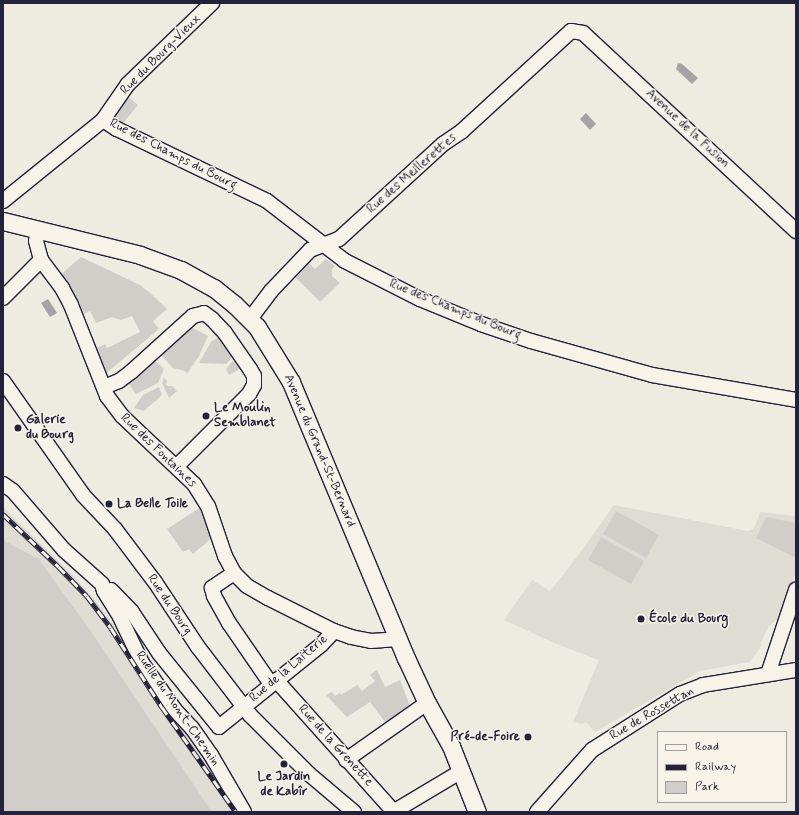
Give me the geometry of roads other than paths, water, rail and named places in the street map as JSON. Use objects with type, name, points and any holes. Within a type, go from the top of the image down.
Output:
[{"type":"street","name":"Rue du Bourg-Vieux","points":[[3,201],[103,120],[128,84],[212,3]]},
{"type":"street","name":"Rue des Meillerettes","points":[[250,319],[271,291],[310,250],[340,238],[443,144],[462,131],[560,40],[571,31],[577,31]]},
{"type":"street","name":"Avenue de la Fusion","points":[[577,31],[583,33],[624,70],[796,231]]},
{"type":"street","name":"Rue des Champs du Bourg","points":[[103,120],[117,129],[267,202],[322,245],[356,268],[420,299],[481,324],[530,341],[652,375],[796,400]]},
{"type":"street","name":"Avenue du Grand-St-Bernard","points":[[3,221],[140,255],[175,268],[194,276],[214,288],[250,319],[262,334],[291,382],[398,639],[427,703],[450,746],[478,812]]},
{"type":"street","name":"Rue des Fontaines","points":[[38,230],[36,241],[42,260],[62,288],[71,305],[107,396],[122,416],[177,466],[194,484],[208,506],[225,556],[234,573],[247,586],[334,631],[351,637],[371,641],[398,639]]},
{"type":"street","points":[[3,298],[42,260]]},
{"type":"street","points":[[104,387],[119,381],[131,372],[193,316],[207,314],[225,333],[250,368],[254,376],[254,385],[250,394],[177,466]]},
{"type":"street","name":"Rue du Bourg","points":[[3,381],[83,495],[119,535],[155,582],[198,647],[244,707],[309,774],[354,812]]},
{"type":"street","name":"Ruelle du Mont-Chemin","points":[[3,484],[13,491],[64,550],[132,612],[160,653],[219,726],[244,707]]},
{"type":"street","name":"Rue de la Grenette","points":[[234,573],[212,588],[214,596],[229,623],[273,682],[394,812]]},
{"type":"street","name":"Ruelle du Mont-Chemin","points":[[102,584],[104,591],[120,617],[142,663],[175,710],[192,728],[211,756],[244,812]]},
{"type":"street","points":[[768,674],[796,590]]},
{"type":"street","name":"Rue de la Laiterie","points":[[244,707],[273,682],[321,645],[334,631]]},
{"type":"street","name":"Rue de Rossettan","points":[[537,812],[592,750],[668,701],[695,687],[796,670]]},
{"type":"street","points":[[346,760],[427,703]]},
{"type":"street","name":"Avenue du Grand-St-Bernard","points":[[450,746],[471,774],[487,812]]},
{"type":"street","points":[[394,812],[460,772]]},
{"type":"railway","points":[[3,514],[87,596],[111,628],[162,707],[236,812]]},
{"type":"place","name":"Le Moulin Semblanet","points":[[206,416]]},
{"type":"place","name":"Galerie du Bourg","points":[[18,428]]},
{"type":"place","name":"La Belle Toile","points":[[109,504]]},
{"type":"place","name":"École du Bourg","points":[[641,619]]},
{"type":"place","name":"Pré-de-Foire","points":[[528,737]]},
{"type":"place","name":"Le Jardin de Kabîr","points":[[284,764]]}]
